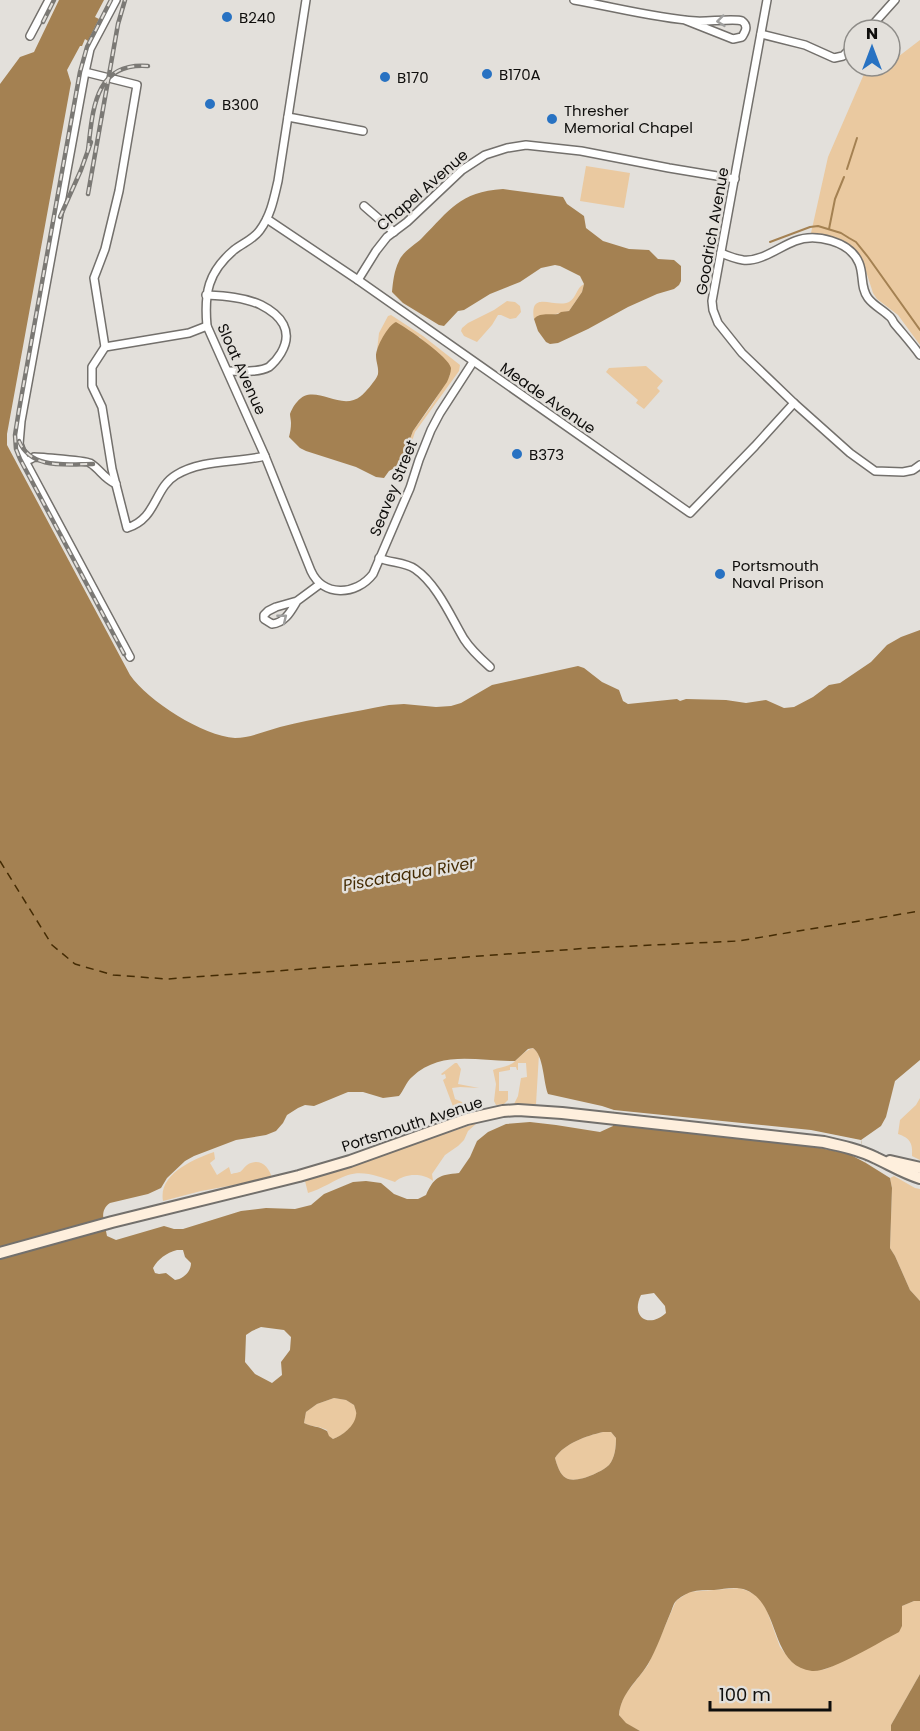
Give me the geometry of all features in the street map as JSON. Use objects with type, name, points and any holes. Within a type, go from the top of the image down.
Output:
[{"type":"main road","name":"Portsmouth Avenue","points":[[0,1253],[112,1222],[298,1176],[350,1161],[467,1119],[509,1111],[562,1113],[797,1138],[839,1145],[875,1158],[920,1168]]},
{"type":"main road","name":"Portsmouth Avenue","points":[[875,1158],[893,1168],[920,1178]]},
{"type":"street","points":[[30,36],[49,0]]},
{"type":"street","points":[[116,0],[90,49],[21,421],[19,444],[130,657]]},
{"type":"street","name":"Sloat Avenue","points":[[306,0],[278,181],[267,219],[255,236],[236,248],[222,262],[210,281],[206,295],[207,326],[266,456],[311,571],[320,584]]},
{"type":"street","points":[[574,0],[685,21],[738,20],[745,24],[746,32],[739,38],[733,39],[685,21]]},
{"type":"street","name":"Goodrich Avenue","points":[[767,0],[712,310],[723,332],[742,353],[794,404],[850,453],[875,471],[903,472],[913,470],[920,465]]},
{"type":"street","points":[[879,18],[895,0]]},
{"type":"street","points":[[761,34],[805,45],[834,58],[842,56]]},
{"type":"street","points":[[85,72],[137,85],[119,191],[105,249],[94,278],[105,347],[92,367],[92,386],[102,407],[116,483],[128,528],[142,521],[167,482],[182,471],[205,465],[266,456]]},
{"type":"street","points":[[288,117],[363,131]]},
{"type":"street","name":"Chapel Avenue","points":[[358,280],[381,244],[469,166],[495,152],[526,145],[606,155],[735,179]]},
{"type":"street","points":[[364,206],[394,232]]},
{"type":"street","name":"Meade Avenue","points":[[267,219],[358,280],[690,513],[794,404]]},
{"type":"street","points":[[722,253],[748,260],[806,238],[826,240],[840,245],[857,259],[860,265],[862,286],[867,297],[890,316],[920,356]]},
{"type":"street","points":[[206,295],[243,299],[262,306],[281,321],[286,331],[286,343],[270,366],[258,370],[228,370]]},
{"type":"street","points":[[105,347],[189,333],[207,326]]},
{"type":"street","name":"Seavey Street","points":[[320,584],[328,589],[345,591],[358,587],[369,579],[410,488],[431,430],[473,362]]},
{"type":"street","points":[[26,461],[36,457],[85,460],[94,465],[107,479],[116,483]]},
{"type":"street","points":[[379,558],[410,566],[422,575],[449,611],[475,654],[490,667]]},
{"type":"street","points":[[297,601],[281,622],[272,624],[264,619],[268,611],[297,601],[320,584]]},
{"type":"shaded area","points":[[920,40],[920,345],[898,315],[877,299],[858,253],[839,240],[811,233],[828,157],[862,78],[902,78],[902,54]]},
{"type":"shaded area","points":[[586,166],[630,173],[624,208],[580,201]]},
{"type":"shaded area","points":[[584,284],[582,292],[569,311],[534,319],[533,310],[539,302],[563,304],[569,302]]},
{"type":"shaded area","points":[[507,301],[515,302],[520,306],[521,312],[516,318],[510,319],[498,315],[477,342],[464,336],[461,331],[468,323]]},
{"type":"shaded area","points":[[391,315],[460,365],[459,371],[415,432],[408,454],[400,465],[413,431],[450,375],[420,337],[386,333],[377,350],[379,333],[388,316]]},
{"type":"shaded area","points":[[646,366],[663,381],[657,388],[660,391],[644,409],[636,403],[638,400],[606,372],[609,368]]},
{"type":"shaded area","points":[[533,1048],[539,1054],[536,1104],[514,1104],[521,1078],[527,1077],[526,1063],[518,1063],[518,1070],[516,1067],[510,1067],[510,1070],[499,1072],[499,1091],[508,1091],[508,1100],[504,1104],[496,1105],[493,1070],[513,1063]]},
{"type":"shaded area","points":[[455,1063],[461,1069],[458,1084],[479,1088],[452,1088],[455,1099],[466,1107],[465,1112],[457,1117],[443,1080],[446,1078],[445,1074],[441,1074]]},
{"type":"shaded area","points":[[920,1098],[920,1160],[912,1156],[912,1148],[908,1139],[898,1134],[900,1120]]},
{"type":"shaded area","points":[[477,1123],[468,1131],[458,1146],[445,1155],[432,1174],[433,1181],[414,1175],[395,1182],[360,1173],[348,1175],[308,1193],[305,1181]]},
{"type":"shaded area","points":[[214,1152],[215,1159],[210,1163],[217,1175],[229,1167],[231,1174],[240,1172],[247,1165],[256,1162],[263,1164],[269,1170],[272,1178],[201,1191],[163,1201],[163,1191],[172,1175],[188,1163]]},
{"type":"shaded area","points":[[894,1176],[920,1189],[920,1301],[910,1290],[890,1248],[892,1188],[890,1178]]},
{"type":"shaded area","points":[[334,1398],[346,1400],[354,1405],[357,1415],[348,1430],[333,1439],[328,1436],[327,1430],[304,1423],[306,1412],[317,1404]]},
{"type":"shaded area","points":[[603,1432],[611,1432],[616,1438],[614,1456],[609,1465],[595,1474],[582,1478],[564,1477],[555,1458],[559,1453],[576,1441]]},
{"type":"shaded area","points":[[739,1588],[760,1598],[780,1647],[792,1662],[813,1671],[826,1669],[855,1655],[902,1626],[902,1606],[920,1601],[920,1674],[891,1725],[891,1731],[640,1731],[626,1724],[619,1715],[624,1696],[648,1665],[676,1601],[689,1592]]},
{"type":"water","name":"Piscataqua River","points":[[59,0],[104,0],[95,17],[99,19],[88,41],[85,39],[67,70],[71,83],[7,434],[7,445],[130,675],[150,696],[177,716],[222,736],[241,738],[280,727],[389,705],[451,706],[461,703],[492,685],[578,666],[619,690],[623,701],[628,704],[677,699],[680,701],[686,699],[726,700],[746,703],[766,700],[784,708],[794,707],[829,685],[840,683],[871,662],[887,645],[920,630],[920,1060],[895,1081],[886,1117],[881,1126],[861,1140],[866,1163],[890,1178],[892,1188],[890,1248],[910,1290],[920,1301],[920,1601],[902,1606],[902,1626],[899,1632],[856,1656],[820,1670],[812,1671],[798,1667],[781,1647],[771,1620],[757,1597],[738,1588],[699,1590],[687,1593],[675,1602],[651,1658],[620,1707],[619,1715],[626,1723],[640,1731],[0,1731],[0,84],[20,57],[34,52]],"holes":[[[533,1048],[537,1052],[548,1094],[614,1110],[613,1126],[600,1132],[530,1122],[506,1124],[488,1132],[477,1141],[459,1173],[438,1178],[426,1195],[418,1199],[407,1199],[394,1194],[381,1183],[353,1182],[324,1194],[311,1205],[295,1209],[266,1208],[241,1211],[183,1229],[164,1226],[116,1240],[107,1236],[103,1214],[110,1203],[148,1194],[161,1188],[167,1178],[185,1161],[194,1156],[236,1140],[276,1131],[287,1115],[298,1108],[305,1105],[314,1106],[348,1092],[363,1092],[383,1098],[399,1096],[412,1077],[436,1063],[461,1059],[515,1061],[528,1049]],[[183,1250],[185,1257],[191,1263],[184,1277],[175,1280],[166,1273],[155,1273],[153,1268],[169,1253]],[[654,1293],[665,1306],[666,1313],[660,1318],[648,1320],[640,1315],[638,1303],[641,1295]],[[261,1327],[284,1330],[291,1337],[290,1350],[281,1362],[282,1375],[272,1383],[255,1374],[245,1362],[246,1335]],[[334,1398],[346,1400],[354,1405],[356,1414],[351,1427],[333,1439],[327,1431],[304,1423],[306,1412],[317,1404]],[[611,1432],[616,1438],[615,1452],[611,1462],[606,1468],[589,1476],[576,1479],[564,1477],[555,1458],[570,1444],[590,1436]]]},
{"type":"water","points":[[503,189],[563,197],[567,204],[584,216],[586,228],[603,241],[629,249],[649,250],[658,259],[674,260],[681,266],[679,285],[628,307],[558,343],[550,344],[538,331],[534,319],[542,315],[569,311],[582,292],[584,284],[580,276],[560,266],[541,268],[520,282],[490,294],[464,310],[458,311],[444,326],[403,303],[392,292],[396,269],[403,254],[465,198]]},
{"type":"water","points":[[396,322],[436,350],[451,368],[447,382],[413,431],[400,465],[389,471],[384,478],[376,477],[356,467],[300,448],[289,437],[290,414],[296,403],[304,396],[311,395],[345,401],[361,396],[378,374],[376,356],[378,347],[386,332]]},
{"type":"water","points":[[920,1674],[920,1731],[891,1731],[891,1725]]},
{"type":"pier","points":[[614,1110],[811,1130],[861,1140],[866,1163],[849,1154],[820,1148],[613,1123]]},
{"type":"waterway","points":[[847,169],[857,138]]},
{"type":"waterway","points":[[829,229],[835,199],[844,177]]},
{"type":"waterway","points":[[770,242],[810,227],[818,226],[841,233],[856,242],[920,330]]},
{"type":"ferry route","points":[[0,861],[52,945],[75,964],[113,975],[167,979],[590,948],[738,941],[920,911]]},
{"type":"railway","points":[[43,22],[54,0]]},
{"type":"railway","points":[[111,0],[87,47],[80,72],[15,435],[16,449],[20,459],[124,654]]},
{"type":"railway","points":[[88,194],[118,24],[125,0]]},
{"type":"railway","points":[[88,150],[95,105],[107,80],[117,72],[130,67],[148,66]]},
{"type":"railway","points":[[60,217],[91,142]]},
{"type":"railway","points":[[19,441],[32,457],[41,461],[61,464],[93,464]]},
{"type":"place","name":"B240","points":[[227,17]]},
{"type":"place","name":"B170A","points":[[487,74]]},
{"type":"place","name":"B170","points":[[385,77]]},
{"type":"place","name":"B300","points":[[210,104]]},
{"type":"place","name":"Thresher Memorial Chapel","points":[[552,119]]},
{"type":"place","name":"B373","points":[[517,454]]},
{"type":"place","name":"Portsmouth Naval Prison","points":[[720,574]]}]
